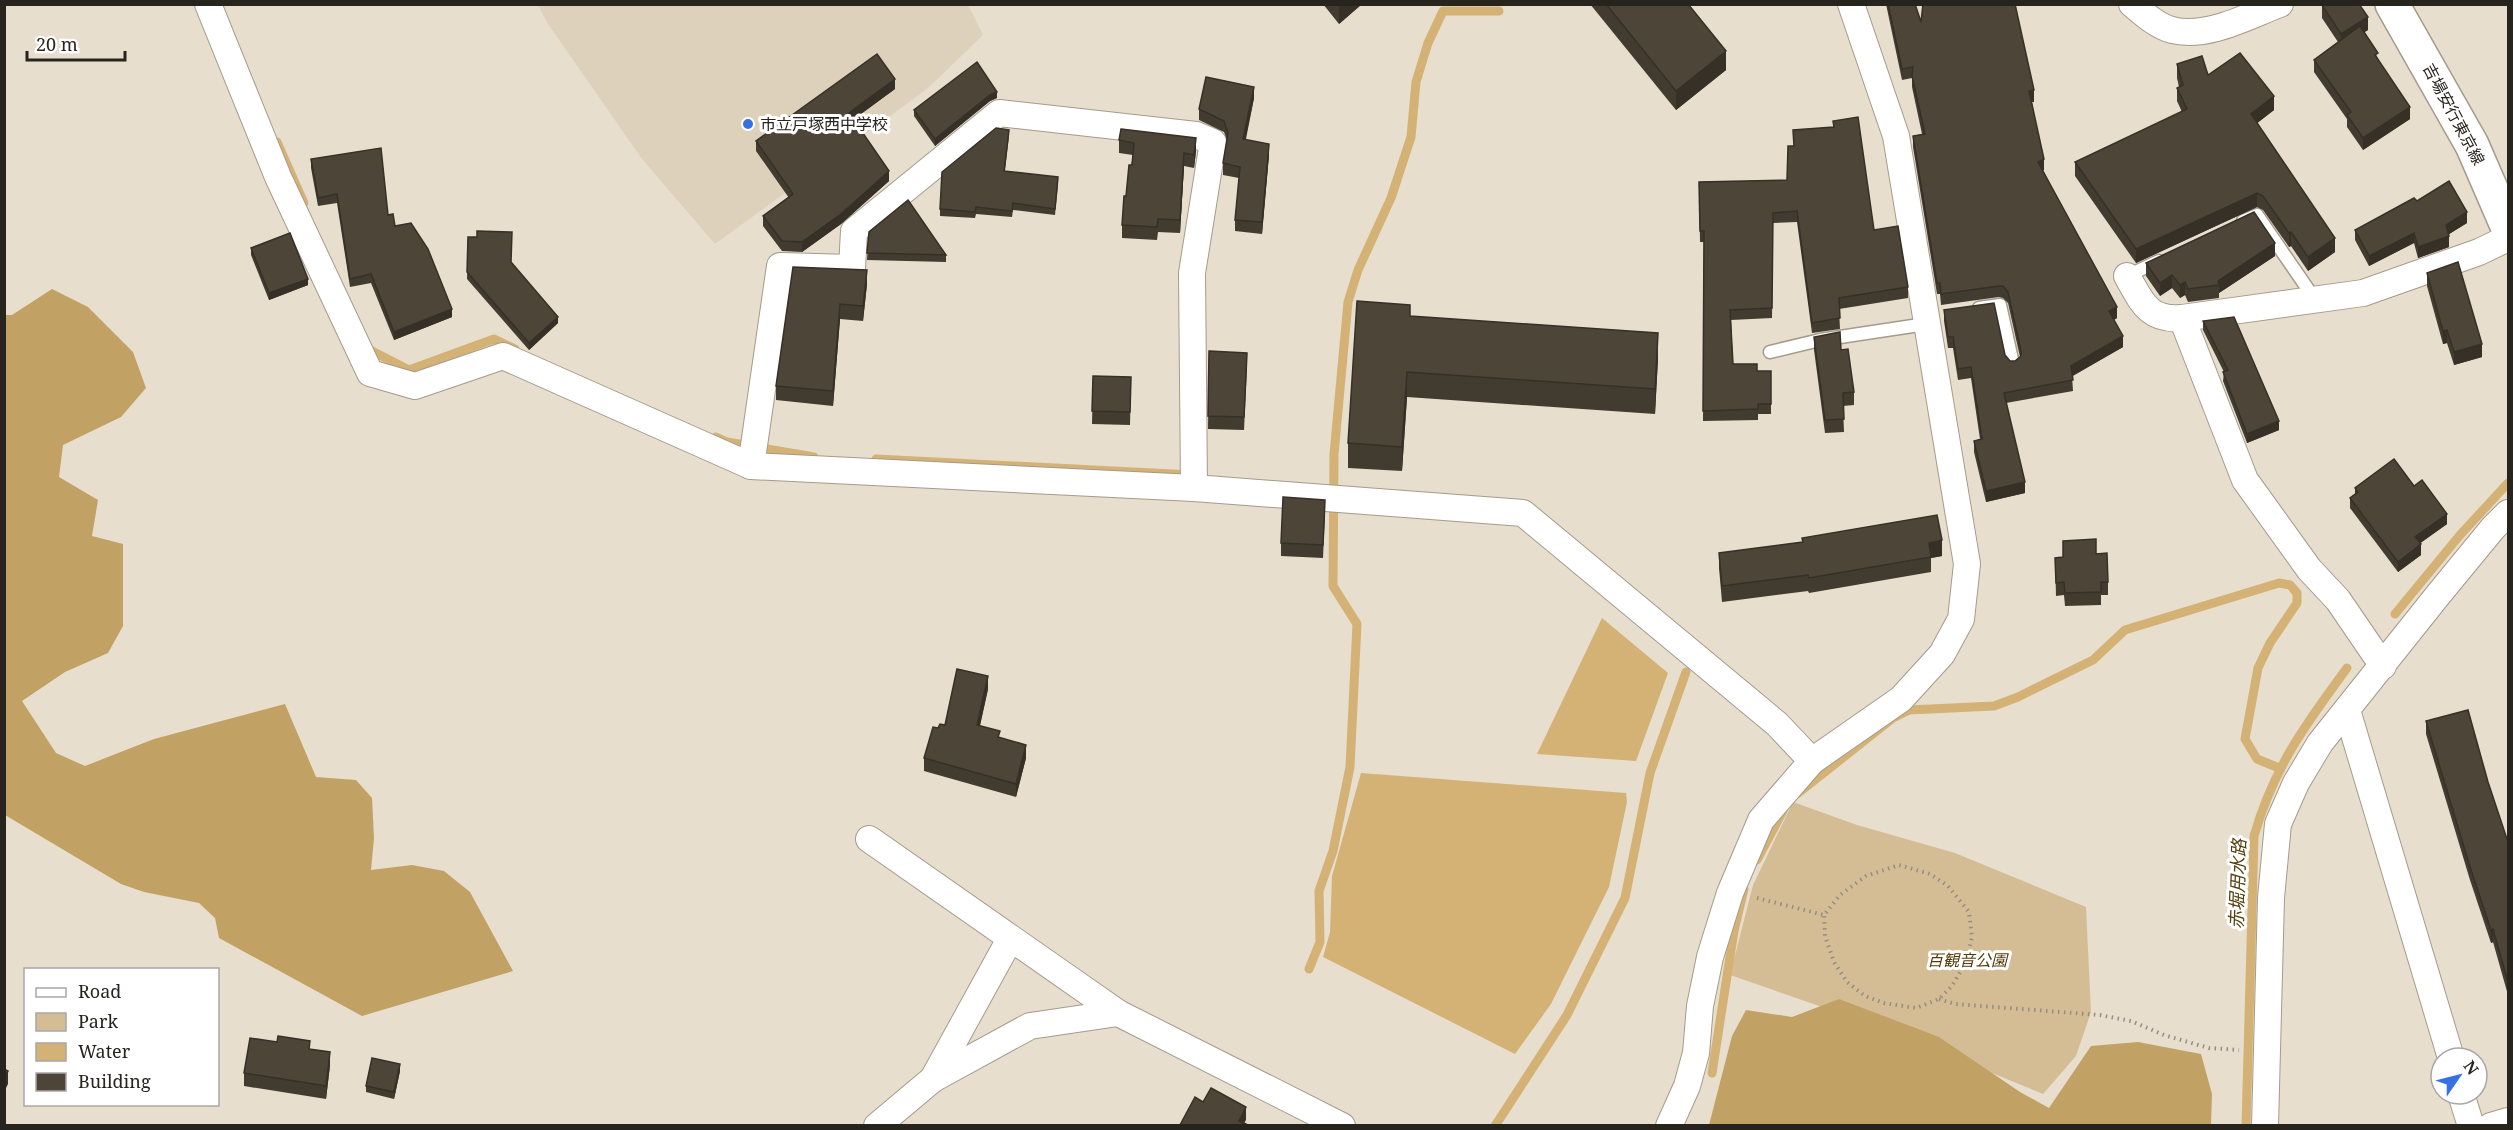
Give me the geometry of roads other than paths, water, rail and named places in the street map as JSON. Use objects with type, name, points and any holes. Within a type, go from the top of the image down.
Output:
[{"type":"main road","name":"吉場安行東京線","points":[[2393,5],[2472,145],[2508,228]]},
{"type":"street","points":[[208,4],[278,177],[370,372],[415,386],[503,356],[751,466],[1194,488],[1523,513],[1777,724],[1812,762]]},
{"type":"street","points":[[1669,1125],[1687,1086],[1696,1053],[1700,1006],[1710,957],[1730,893],[1761,820],[1812,762],[1901,699],[1942,654],[1961,619],[1967,564],[1896,136],[1851,4]]},
{"type":"street","points":[[2132,4],[2147,17],[2170,29],[2191,33],[2216,27],[2280,4]]},
{"type":"street","points":[[751,466],[780,266],[852,268],[854,231],[999,113],[1196,135],[1213,142],[1192,273],[1194,488]]},
{"type":"street","points":[[2127,276],[2145,309],[2166,319],[2182,318],[2363,293],[2479,252],[2508,238]]},
{"type":"street","points":[[2182,318],[2246,480],[2309,569],[2338,600],[2383,666]]},
{"type":"street","points":[[2265,1125],[2271,898],[2278,824],[2296,783],[2320,743],[2486,536],[2508,513]]},
{"type":"street","points":[[2348,710],[2447,1046]]},
{"type":"street","points":[[869,839],[1118,1012],[1342,1125]]},
{"type":"street","points":[[933,1079],[1010,939]]},
{"type":"street","points":[[877,1125],[933,1079],[1030,1026],[1118,1012]]},
{"type":"street","points":[[2465,1106],[2471,1125]]},
{"type":"street","points":[[2491,1125],[2508,1121]]},
{"type":"lane","points":[[2235,225],[2257,215],[2314,298]]},
{"type":"lane","points":[[2127,276],[2170,256]]},
{"type":"lane","points":[[1968,310],[2000,305],[2013,364]]},
{"type":"lane","points":[[1770,352],[1928,318]]},
{"type":"water","points":[[1602,618],[1668,673],[1636,761],[1537,754]]},
{"type":"water","points":[[1361,773],[1626,793],[1627,802],[1609,887],[1551,1004],[1515,1054],[1323,957],[1330,932],[1332,876]]},
{"type":"waterway","points":[[1309,969],[1320,942],[1319,891],[1333,851],[1350,767],[1357,624],[1333,586],[1334,454],[1348,302],[1358,270],[1391,198],[1411,137],[1416,82],[1428,43],[1443,11],[1499,11]]},
{"type":"waterway","points":[[277,142],[304,203]]},
{"type":"waterway","points":[[366,345],[368,349],[409,370],[494,339],[515,349]]},
{"type":"waterway","points":[[716,437],[727,442],[814,457]]},
{"type":"waterway","points":[[876,459],[1192,475]]},
{"type":"waterway","name":"赤堀用水路","points":[[2395,614],[2460,535],[2508,483]]},
{"type":"waterway","points":[[1797,794],[1893,718],[1909,710],[1994,706],[2018,697],[2093,660],[2125,630],[2279,583],[2290,585],[2297,593],[2297,603],[2270,643],[2258,668],[2245,739],[2257,759],[2279,768]]},
{"type":"waterway","name":"赤堀用水路","points":[[2246,1126],[2254,836],[2271,789],[2292,748],[2347,668]]},
{"type":"waterway","points":[[1495,1126],[1567,1015],[1625,898],[1650,773],[1686,672]]},
{"type":"waterway","points":[[1757,860],[1783,811]]},
{"type":"waterway","points":[[1712,1073],[1734,931],[1744,889]]},
{"type":"place","name":"市立戸塚西中学校","points":[[748,124]]},
{"type":"park label","name":"百観音公園","points":[[1967,960]]}]
